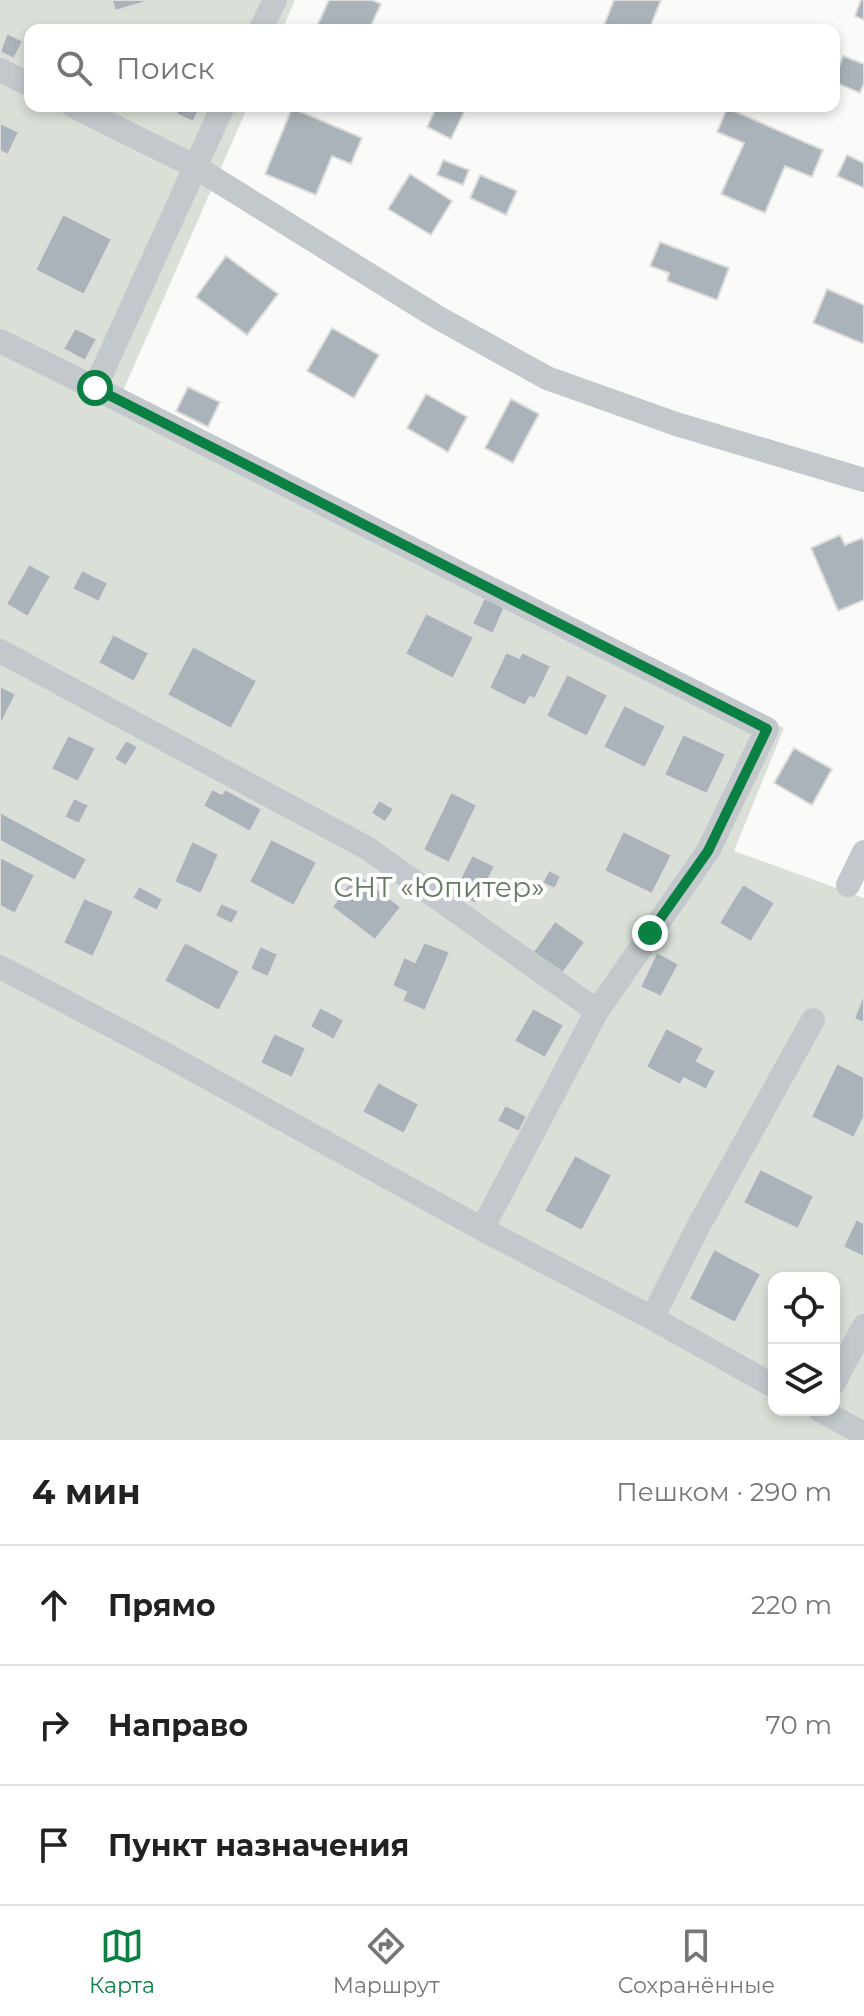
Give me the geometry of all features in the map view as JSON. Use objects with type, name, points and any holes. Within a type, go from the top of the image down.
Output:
[{"type":"street","points":[[263,24],[275,0]]},
{"type":"street","points":[[0,70],[24,82]]},
{"type":"street","points":[[85,112],[194,166],[437,317],[547,378],[676,424],[864,480]]},
{"type":"street","points":[[95,388],[220,112]]},
{"type":"street","points":[[0,341],[767,729],[708,851],[597,1011],[482,1229]]},
{"type":"street","points":[[0,651],[367,848],[597,1011]]},
{"type":"street","points":[[848,885],[864,852]]},
{"type":"street","points":[[0,967],[768,1383]]},
{"type":"street","points":[[652,1318],[698,1227],[813,1020]]},
{"type":"street","points":[[840,1372],[864,1326]]},
{"type":"street","points":[[831,1416],[864,1434]]},
{"type":"green space","name":"СНТ «Юпитер»","points":[[0,0],[295,0],[285,24],[24,24],[24,112],[245,112],[116,407],[784,728],[734,851],[864,898],[864,1440],[0,1440]]},
{"type":"building","points":[[112,0],[152,0],[115,11]]},
{"type":"building","points":[[329,0],[372,0],[381,4],[372,24],[318,24]]},
{"type":"building","points":[[614,0],[661,0],[651,24],[604,24]]},
{"type":"building","points":[[861,0],[864,0],[864,20],[855,16]]},
{"type":"building","points":[[7,33],[23,41],[14,59],[0,52]]},
{"type":"building","points":[[843,56],[864,64],[864,83],[860,93],[840,85]]},
{"type":"building","points":[[177,112],[198,112],[193,122]]},
{"type":"building","points":[[290,112],[301,112],[362,138],[351,164],[332,156],[316,195],[265,174]]},
{"type":"building","points":[[434,112],[464,112],[451,139],[427,127]]},
{"type":"building","points":[[725,112],[736,112],[823,150],[812,177],[785,166],[765,213],[721,194],[744,143],[717,132]]},
{"type":"building","points":[[0,123],[19,132],[8,155],[0,151]]},
{"type":"building","points":[[847,155],[864,163],[864,188],[837,176]]},
{"type":"building","points":[[443,160],[469,170],[463,185],[437,175]]},
{"type":"building","points":[[410,174],[452,201],[431,235],[388,209]]},
{"type":"building","points":[[480,175],[517,191],[506,215],[470,198]]},
{"type":"building","points":[[63,214],[112,239],[84,295],[35,270]]},
{"type":"building","points":[[660,242],[729,268],[717,300],[667,281],[669,273],[650,266]]},
{"type":"building","points":[[226,256],[278,294],[247,335],[196,297]]},
{"type":"building","points":[[827,289],[864,305],[864,344],[813,323]]},
{"type":"building","points":[[75,328],[97,339],[85,361],[63,349]]},
{"type":"building","points":[[332,328],[379,355],[354,398],[307,371]]},
{"type":"building","points":[[188,387],[220,402],[208,427],[176,411]]},
{"type":"building","points":[[426,394],[467,417],[448,452],[407,428]]},
{"type":"building","points":[[511,399],[539,414],[513,463],[485,448]]},
{"type":"building","points":[[840,535],[845,545],[862,538],[864,542],[864,600],[838,611],[811,548]]},
{"type":"building","points":[[29,564],[51,576],[28,617],[6,604]]},
{"type":"building","points":[[82,570],[108,583],[99,602],[72,589]]},
{"type":"building","points":[[484,598],[505,607],[493,634],[472,624]]},
{"type":"building","points":[[426,613],[474,637],[453,679],[405,654]]},
{"type":"building","points":[[113,634],[149,653],[134,682],[98,663]]},
{"type":"building","points":[[193,646],[257,681],[231,729],[167,695]]},
{"type":"building","points":[[506,652],[519,658],[522,652],[551,666],[535,699],[530,697],[525,706],[489,688]]},
{"type":"building","points":[[567,674],[608,695],[587,737],[546,716]]},
{"type":"building","points":[[0,686],[16,694],[0,726]]},
{"type":"building","points":[[624,705],[666,726],[645,768],[603,747]]},
{"type":"building","points":[[683,734],[726,754],[707,794],[664,775]]},
{"type":"building","points":[[68,735],[96,748],[78,782],[51,769]]},
{"type":"building","points":[[126,740],[138,747],[126,766],[114,759]]},
{"type":"building","points":[[794,748],[832,769],[812,805],[774,783]]},
{"type":"building","points":[[212,789],[222,794],[225,789],[262,809],[250,832],[203,806]]},
{"type":"building","points":[[451,792],[477,805],[449,863],[423,850]]},
{"type":"building","points":[[74,798],[89,805],[79,824],[64,817]]},
{"type":"building","points":[[379,800],[394,809],[385,822],[371,813]]},
{"type":"building","points":[[0,812],[87,859],[75,881],[0,841]]},
{"type":"building","points":[[623,831],[672,855],[652,894],[604,871]]},
{"type":"building","points":[[271,839],[317,862],[294,906],[249,882]]},
{"type":"building","points":[[192,841],[219,854],[201,894],[174,882]]},
{"type":"building","points":[[472,855],[495,866],[476,904],[453,893]]},
{"type":"building","points":[[0,857],[35,875],[15,914],[0,906]]},
{"type":"building","points":[[549,870],[561,876],[555,889],[542,883]]},
{"type":"building","points":[[357,873],[401,907],[375,940],[332,907]]},
{"type":"building","points":[[743,884],[775,903],[751,942],[719,923]]},
{"type":"building","points":[[139,886],[163,899],[157,911],[132,898]]},
{"type":"building","points":[[84,898],[114,911],[93,957],[63,943]]},
{"type":"building","points":[[221,903],[239,911],[232,924],[215,916]]},
{"type":"building","points":[[555,921],[585,942],[563,973],[533,952]]},
{"type":"building","points":[[185,942],[240,971],[219,1011],[164,981]]},
{"type":"building","points":[[424,942],[450,952],[425,1011],[402,1001],[406,992],[392,986],[404,957],[415,962]]},
{"type":"building","points":[[260,946],[278,954],[268,977],[250,969]]},
{"type":"building","points":[[657,952],[679,964],[661,997],[640,987]]},
{"type":"building","points":[[864,993],[864,1023],[854,1019]]},
{"type":"building","points":[[320,1007],[344,1020],[334,1040],[310,1027]]},
{"type":"building","points":[[533,1008],[564,1025],[545,1058],[514,1041]]},
{"type":"building","points":[[666,1028],[704,1048],[697,1061],[716,1071],[706,1090],[684,1078],[680,1085],[646,1067]]},
{"type":"building","points":[[274,1033],[306,1048],[292,1078],[260,1063]]},
{"type":"building","points":[[837,1063],[864,1077],[864,1117],[854,1138],[811,1117]]},
{"type":"building","points":[[378,1082],[419,1104],[404,1134],[362,1112]]},
{"type":"building","points":[[505,1105],[527,1116],[519,1132],[497,1121]]},
{"type":"building","points":[[575,1155],[612,1175],[582,1231],[544,1211]]},
{"type":"building","points":[[760,1169],[814,1196],[798,1229],[743,1203]]},
{"type":"building","points":[[856,1219],[864,1223],[864,1257],[843,1247]]},
{"type":"building","points":[[714,1249],[761,1274],[735,1323],[689,1299]]},
{"type":"route","points":[[95,388],[767,729],[708,851],[650,933]]}]
